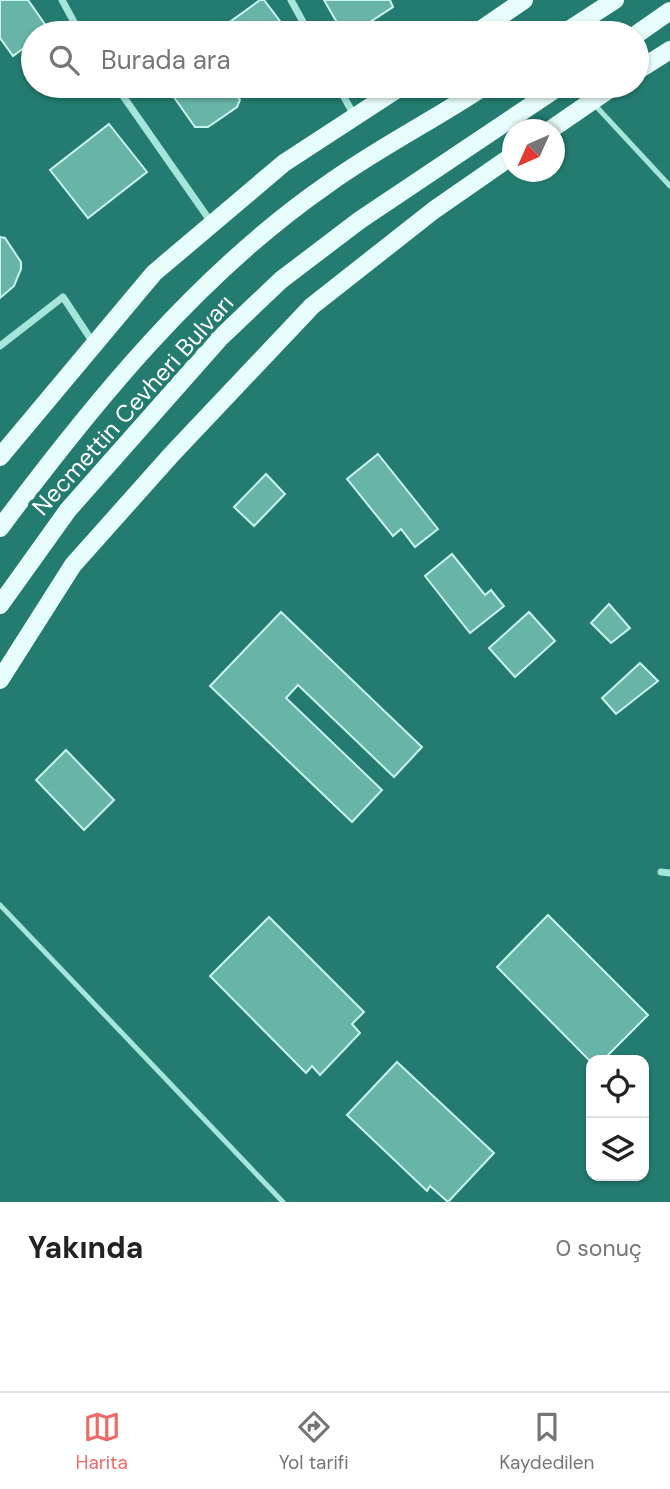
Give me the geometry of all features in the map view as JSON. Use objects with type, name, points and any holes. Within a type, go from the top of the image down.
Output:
[{"type":"main road","points":[[583,21],[615,0]]},
{"type":"main road","points":[[492,21],[516,2]]},
{"type":"main road","points":[[649,26],[670,11]]},
{"type":"main road","points":[[649,63],[670,50]]},
{"type":"main road","points":[[0,457],[154,273],[284,163],[385,98]]},
{"type":"main road","name":"Necmettin Cevheri Bulvarı","points":[[0,528],[109,390],[189,303],[250,244],[328,184],[466,98]]},
{"type":"main road","name":"Necmettin Cevheri Bulvarı","points":[[0,605],[68,510],[220,338],[281,280],[360,220],[542,98]]},
{"type":"main road","points":[[565,119],[596,98]]},
{"type":"main road","points":[[0,680],[73,565],[181,444],[312,306],[434,210],[502,164]]},
{"type":"street","points":[[62,0],[73,21]]},
{"type":"street","points":[[291,0],[302,21]]},
{"type":"street","points":[[124,98],[212,223]]},
{"type":"street","points":[[345,98],[356,118]]},
{"type":"street","points":[[0,346],[63,297],[94,345]]},
{"type":"lane","points":[[591,101],[670,186]]},
{"type":"lane","points":[[0,905],[283,1202]]},
{"type":"building","points":[[0,0],[28,0],[43,21],[21,21],[21,50],[13,56],[0,38]]},
{"type":"building","points":[[260,0],[264,0],[280,21],[231,21]]},
{"type":"building","points":[[324,0],[390,0],[393,7],[371,21],[336,21]]},
{"type":"building","points":[[174,98],[240,100],[237,107],[208,127],[195,127]]},
{"type":"building","points":[[109,124],[147,172],[88,218],[50,170]]},
{"type":"building","points":[[0,237],[5,238],[21,262],[21,269],[14,286],[0,298]]},
{"type":"building","points":[[378,454],[438,529],[415,547],[401,529],[393,536],[347,479]]},
{"type":"building","points":[[266,474],[285,494],[254,526],[234,507]]},
{"type":"building","points":[[452,554],[485,595],[491,590],[504,606],[470,633],[425,576]]},
{"type":"building","points":[[609,604],[630,628],[611,643],[591,623]]},
{"type":"building","points":[[281,612],[422,747],[394,777],[298,685],[286,698],[382,790],[352,822],[210,686]]},
{"type":"building","points":[[529,612],[555,641],[515,677],[489,648]]},
{"type":"building","points":[[640,663],[658,681],[616,714],[602,698]]},
{"type":"building","points":[[66,750],[114,800],[84,830],[36,780]]},
{"type":"building","points":[[548,915],[648,1015],[608,1055],[586,1057],[497,967]]},
{"type":"building","points":[[269,917],[364,1012],[352,1024],[360,1033],[320,1075],[312,1066],[306,1073],[210,976]]},
{"type":"building","points":[[397,1062],[494,1153],[448,1202],[430,1186],[427,1191],[347,1115]]}]
